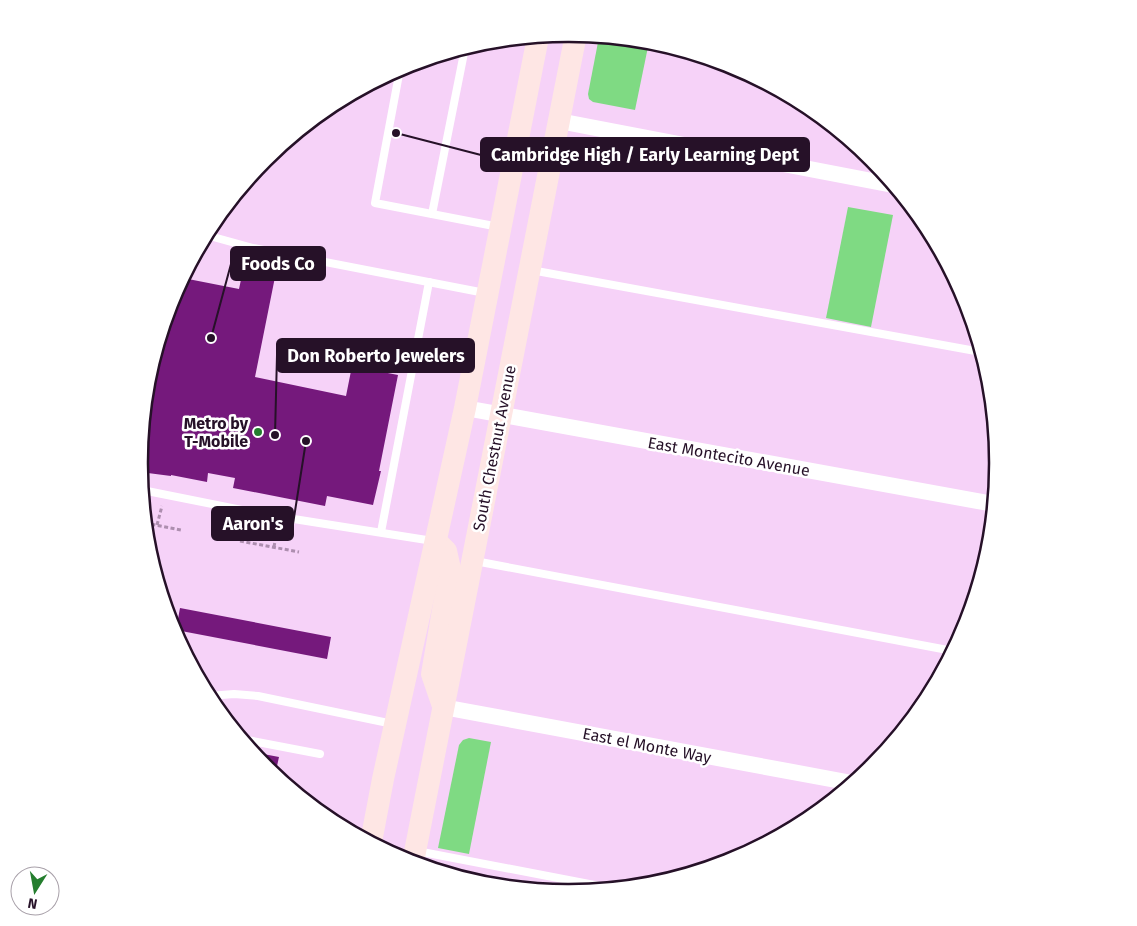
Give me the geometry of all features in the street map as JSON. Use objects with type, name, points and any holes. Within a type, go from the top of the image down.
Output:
[{"type":"main road","name":"South Chestnut Avenue","points":[[415,854],[574,42]]},
{"type":"main road","points":[[373,835],[465,408],[537,43]]},
{"type":"main road","points":[[436,541],[446,551],[450,569],[432,674],[443,707]]},
{"type":"street","points":[[558,121],[882,183]]},
{"type":"street","name":"East Montecito Avenue","points":[[465,408],[987,503]]},
{"type":"street","name":"East el Monte Way","points":[[443,707],[843,781]]},
{"type":"lane","points":[[432,214],[463,56]]},
{"type":"lane","points":[[398,79],[375,203],[500,227]]},
{"type":"lane","points":[[214,237],[253,248],[487,294]]},
{"type":"lane","points":[[529,270],[974,351]]},
{"type":"lane","points":[[381,532],[429,282]]},
{"type":"lane","points":[[149,491],[262,514],[436,541]]},
{"type":"lane","points":[[472,560],[946,650]]},
{"type":"lane","points":[[218,695],[234,694],[258,696],[395,724]]},
{"type":"lane","points":[[253,741],[320,754]]},
{"type":"lane","points":[[429,859],[582,884]]},
{"type":"path","points":[[157,525],[161,508]]},
{"type":"path","points":[[153,524],[181,530]]},
{"type":"path","points":[[274,547],[277,531]]},
{"type":"path","points":[[240,540],[299,552]]},
{"type":"green space","points":[[598,43],[647,50],[635,110],[593,102],[589,99],[588,94]]},
{"type":"green space","points":[[848,207],[893,215],[871,327],[826,318]]},
{"type":"green space","points":[[469,738],[491,742],[469,854],[438,848],[459,745],[463,740]]},
{"type":"building","points":[[245,261],[277,267],[255,377],[346,396],[352,366],[398,375],[373,505],[327,496],[325,506],[233,488],[235,478],[208,473],[207,482],[171,475],[148,473],[149,435],[156,381],[170,328],[190,279],[239,289]]},
{"type":"building","points":[[180,608],[331,637],[327,659],[183,631],[178,619]]},
{"type":"building","points":[[266,754],[279,757],[277,766]]},
{"type":"place","name":"Cambridge High / Early Learning Dept","points":[[396,133]]},
{"type":"place","name":"Foods Co","points":[[211,338]]},
{"type":"place","name":"Metro by T-Mobile","points":[[258,432]]},
{"type":"place","name":"Don Roberto Jewelers","points":[[275,435]]},
{"type":"place","name":"Aaron's","points":[[306,441]]}]
